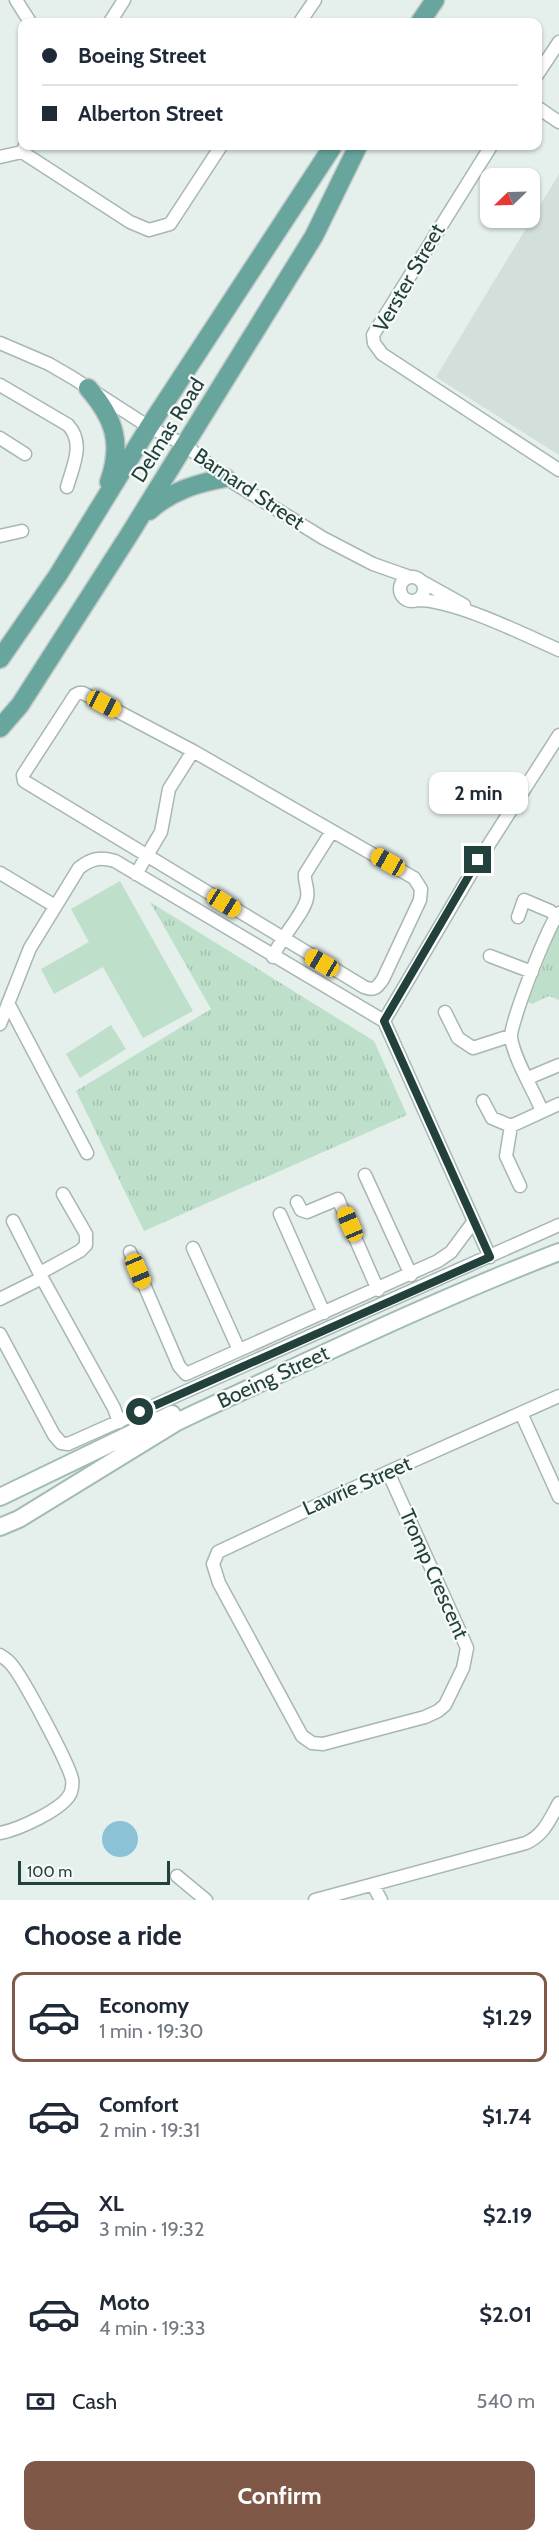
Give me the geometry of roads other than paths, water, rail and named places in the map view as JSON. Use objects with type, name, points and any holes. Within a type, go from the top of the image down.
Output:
[{"type":"main road","points":[[423,18],[435,0]]},
{"type":"main road","name":"Delmas Road","points":[[0,659],[99,512],[149,427],[330,150]]},
{"type":"main road","name":"Delmas Road","points":[[0,728],[20,705],[129,535],[314,236],[356,150]]},
{"type":"main road","points":[[88,388],[107,413],[117,446],[114,467],[99,512]]},
{"type":"main road","points":[[129,535],[149,510],[171,494],[195,484],[226,478]]},
{"type":"main road","name":"Boeing Street","points":[[0,1497],[173,1414],[559,1241]]},
{"type":"main road","name":"Boeing Street","points":[[0,1527],[19,1520],[200,1410],[444,1300],[559,1252]]},
{"type":"street","points":[[16,0],[27,18]]},
{"type":"street","points":[[113,18],[124,0]]},
{"type":"street","points":[[303,18],[315,0]]},
{"type":"street","points":[[542,68],[559,42]]},
{"type":"street","points":[[542,110],[559,122]]},
{"type":"street","points":[[0,157],[21,150]]},
{"type":"street","points":[[25,150],[130,222],[149,231],[170,224],[218,150]]},
{"type":"street","name":"Verster Street","points":[[488,150],[389,307],[373,335],[374,343],[382,354],[559,470]]},
{"type":"street","name":"Barnard Street","points":[[0,343],[49,364],[149,427],[185,445],[226,478],[324,537],[373,564],[416,579],[491,621]]},
{"type":"street","points":[[0,384],[68,425],[75,432],[78,447],[67,487]]},
{"type":"street","points":[[0,438],[25,454]]},
{"type":"street","points":[[0,536],[22,531]]},
{"type":"street","name":"Barnard Street","points":[[373,564],[400,588],[405,598],[436,602],[491,621],[559,650]]},
{"type":"street","points":[[400,588],[403,580],[416,579],[424,592],[416,600]]},
{"type":"street","points":[[81,692],[193,751],[332,831],[407,873],[420,886],[420,900],[387,970],[379,985],[370,990],[281,939],[147,854],[24,781],[22,776],[75,695],[81,692]]},
{"type":"street","points":[[384,1021],[478,860],[559,735]]},
{"type":"street","points":[[136,874],[161,832],[169,789],[193,751]]},
{"type":"street","points":[[273,957],[281,939],[305,903],[308,890],[305,874],[332,831]]},
{"type":"street","points":[[0,1022],[30,948],[79,868],[98,858],[115,861],[384,1021],[490,1257]]},
{"type":"street","points":[[0,873],[55,906]]},
{"type":"street","points":[[518,918],[524,900],[557,914],[513,1021],[510,1036],[542,1111]]},
{"type":"street","points":[[490,956],[532,972]]},
{"type":"street","points":[[8,1003],[87,1153]]},
{"type":"street","points":[[445,1012],[458,1038],[473,1048],[510,1036]]},
{"type":"street","points":[[528,1078],[559,1065]]},
{"type":"street","points":[[483,1101],[492,1118],[511,1126],[559,1104]]},
{"type":"street","points":[[511,1126],[506,1156],[520,1186]]},
{"type":"street","points":[[365,1175],[411,1275]]},
{"type":"street","points":[[0,1299],[80,1251],[86,1245],[86,1234],[63,1194]]},
{"type":"street","points":[[297,1202],[307,1212],[338,1199],[378,1290]]},
{"type":"street","points":[[280,1214],[324,1313]]},
{"type":"street","points":[[13,1221],[114,1408],[119,1422]]},
{"type":"street","points":[[130,1252],[182,1372],[190,1374],[239,1350],[411,1275],[447,1256],[474,1221]]},
{"type":"street","name":"Boeing Street","points":[[0,1334],[54,1435],[61,1443],[71,1443],[559,1225]]},
{"type":"street","points":[[193,1248],[239,1350]]},
{"type":"street","name":"Lawrie Street","points":[[234,1613],[214,1572],[213,1563],[222,1548],[559,1396]]},
{"type":"street","points":[[521,1413],[559,1497]]},
{"type":"street","name":"Tromp Crescent","points":[[234,1613],[302,1736],[312,1743],[323,1744],[425,1717],[438,1711],[451,1695],[463,1668],[466,1648],[388,1472]]},
{"type":"street","points":[[0,1655],[12,1665],[67,1767],[72,1782],[67,1800],[59,1806],[20,1827],[0,1833]]},
{"type":"street","points":[[315,1900],[526,1843],[543,1831],[559,1803]]},
{"type":"street","points":[[177,1876],[206,1900]]},
{"type":"street","points":[[373,1885],[381,1900]]},
{"type":"water","points":[[120,1821],[132,1827],[138,1839],[132,1851],[120,1857],[108,1851],[102,1839],[108,1827]]}]
